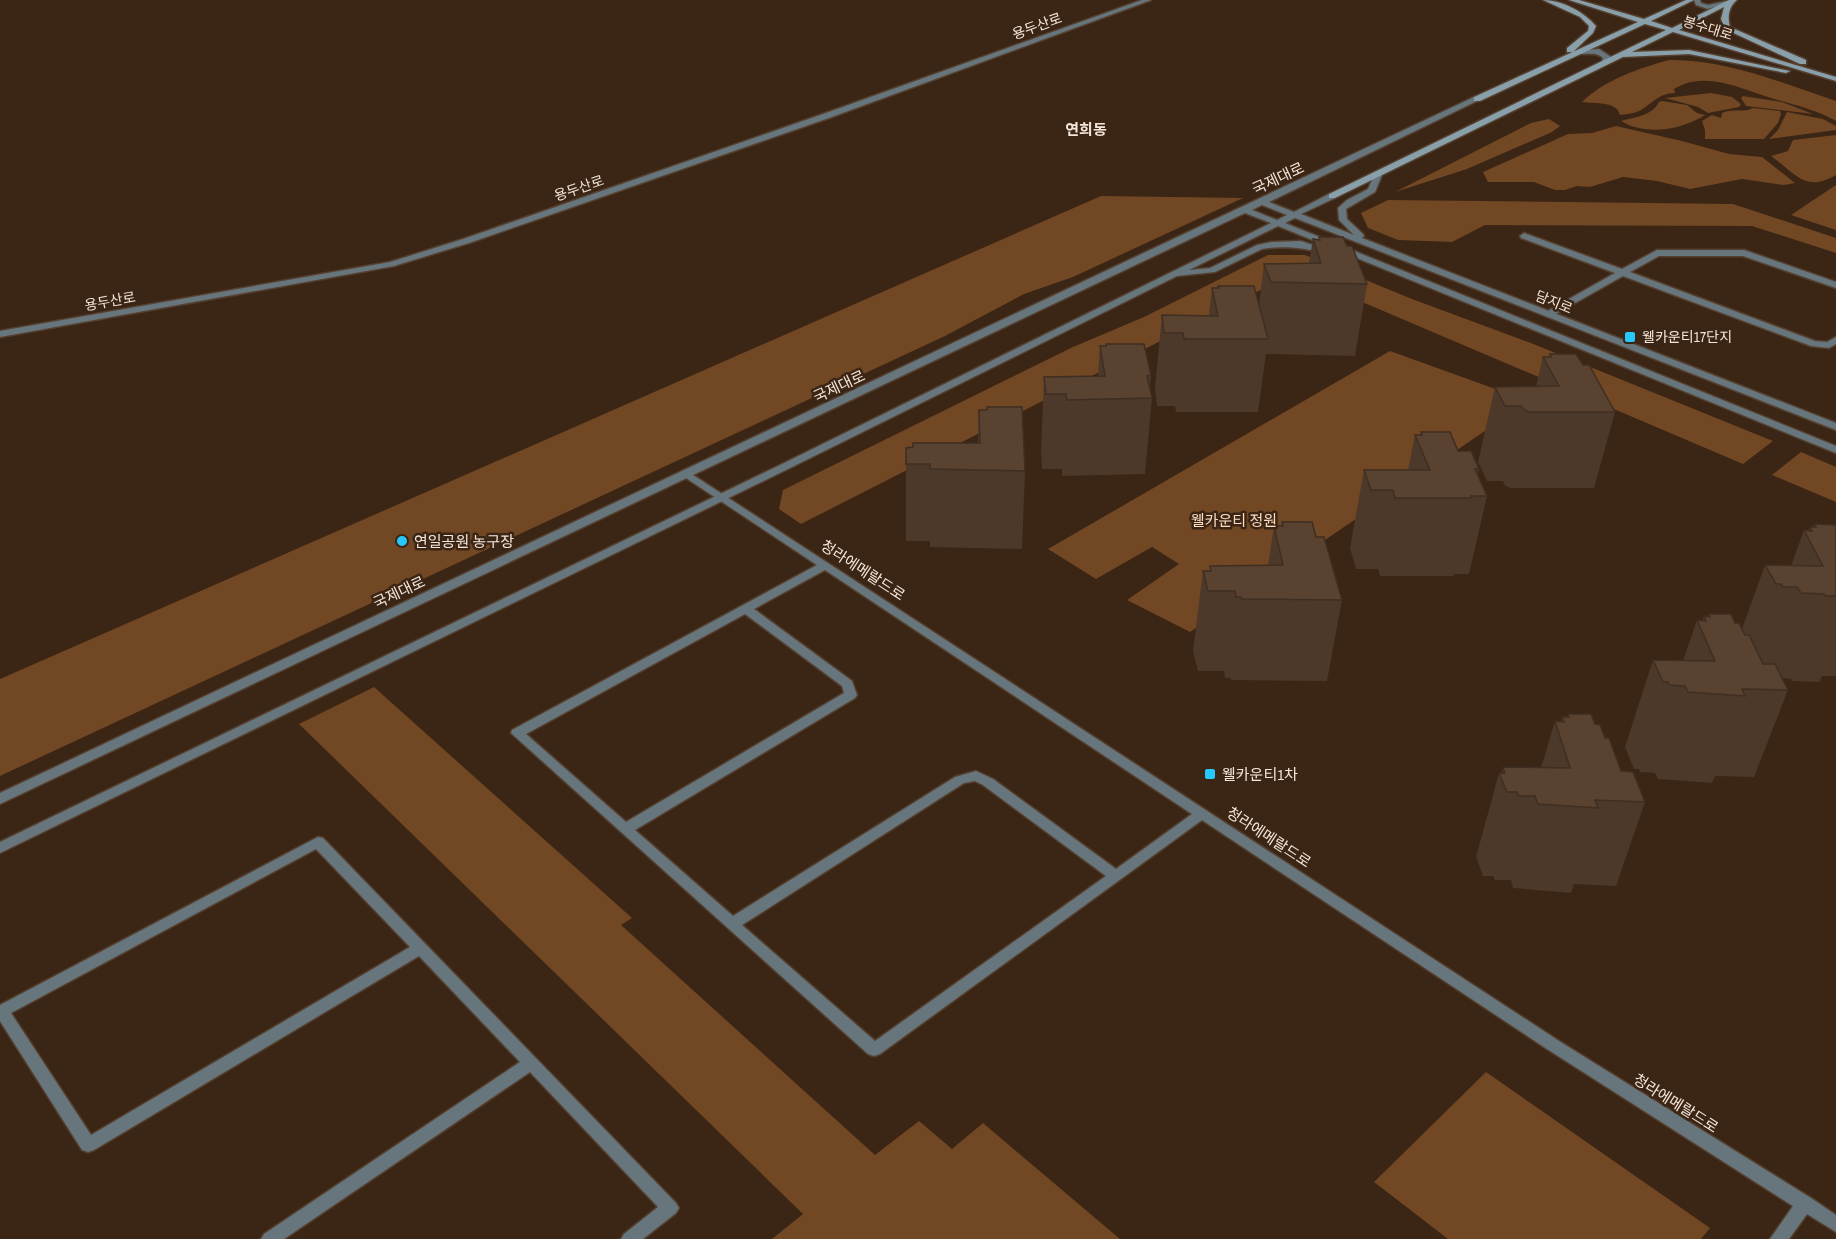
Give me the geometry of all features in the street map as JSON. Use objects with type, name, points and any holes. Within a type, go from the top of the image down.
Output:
[{"type":"main road","points":[[1546,0],[1582,16],[1593,26],[1587,36],[1552,63]]},
{"type":"main road","name":"봉수대로","points":[[1572,0],[1836,79]]},
{"type":"main road","name":"국제대로","points":[[1477,99],[1691,0]]},
{"type":"main road","points":[[1332,196],[1730,2]]},
{"type":"main road","points":[[1730,2],[1724,19],[1727,28],[1836,79]]},
{"type":"main road","points":[[1616,56],[1663,52],[1696,53],[1836,79]]},
{"type":"street","name":"용두산로","points":[[0,334],[391,264],[466,241],[826,116],[1148,0]]},
{"type":"street","points":[[1698,0],[1698,4],[1704,6],[1730,2]]},
{"type":"street","points":[[1577,52],[1599,51],[1607,57],[1604,62]]},
{"type":"street","name":"국제대로","points":[[0,799],[282,663],[687,474],[1477,99]]},
{"type":"street","points":[[1378,175],[1372,190],[1342,208],[1342,218],[1351,230],[1366,240],[1396,253]]},
{"type":"street","points":[[0,848],[722,497],[1332,196]]},
{"type":"street","name":"담지로","points":[[1262,202],[1836,427]]},
{"type":"street","points":[[1246,210],[1836,450]]},
{"type":"street","points":[[1524,236],[1814,344],[1829,345],[1836,340]]},
{"type":"street","points":[[1170,276],[1212,270],[1260,247],[1289,243],[1301,244],[1373,263]]},
{"type":"street","points":[[1373,263],[1345,244],[1358,243],[1396,253]]},
{"type":"street","points":[[1549,314],[1657,253],[1744,253],[1836,285]]},
{"type":"street","name":"청라에메랄드로","points":[[687,474],[1553,1045],[1836,1224]]},
{"type":"street","points":[[826,565],[517,733],[874,1050],[1203,813]]},
{"type":"street","points":[[625,829],[851,695],[848,684],[746,609]]},
{"type":"street","points":[[732,924],[960,780],[976,776],[988,782],[1116,876]]},
{"type":"street","points":[[420,948],[88,1145],[1,1012],[318,842],[531,1063],[670,1208],[630,1239]]},
{"type":"street","points":[[270,1239],[531,1063]]},
{"type":"street","points":[[1779,1239],[1805,1203]]},
{"type":"green space","points":[[1669,60],[1712,63],[1733,68],[1836,101],[1836,121],[1819,113],[1731,85],[1708,81],[1685,84],[1674,89],[1675,93],[1661,96],[1642,110],[1630,114],[1620,115],[1615,107],[1610,105],[1582,102],[1612,81]]},
{"type":"green space","points":[[1711,93],[1732,97],[1741,104],[1739,107],[1708,113],[1698,107],[1665,98]]},
{"type":"green space","points":[[1743,96],[1782,102],[1813,114],[1746,106],[1741,98]]},
{"type":"green space","points":[[1662,101],[1687,105],[1697,113],[1705,115],[1686,124],[1652,130],[1631,126],[1621,121],[1648,113]]},
{"type":"green space","points":[[1753,108],[1780,111],[1778,123],[1764,139],[1705,139],[1702,121],[1712,115],[1721,118],[1722,113]]},
{"type":"green space","points":[[1787,112],[1823,119],[1836,126],[1836,130],[1769,139],[1778,130]]},
{"type":"green space","points":[[1549,119],[1560,126],[1552,132],[1467,169],[1395,192],[1531,123]]},
{"type":"green space","points":[[1616,126],[1729,154],[1762,157],[1795,183],[1784,185],[1742,179],[1690,189],[1657,181],[1623,177],[1590,187],[1577,186],[1555,190],[1534,182],[1488,182],[1483,172],[1568,134],[1592,133]]},
{"type":"green space","points":[[1836,135],[1836,175],[1825,180],[1808,182],[1801,179],[1771,156],[1788,151],[1793,140]]},
{"type":"green space","points":[[1836,185],[1836,230],[1791,215]]},
{"type":"green space","points":[[1101,196],[1243,198],[1073,277],[1024,294],[945,336],[0,776],[0,679]]},
{"type":"green space","points":[[1388,200],[1733,204],[1836,238],[1836,253],[1752,226],[1485,225],[1452,242],[1398,240],[1368,228],[1361,213]]},
{"type":"green space","points":[[1268,255],[1305,255],[1773,441],[1743,464],[1294,273],[801,524],[779,509],[783,490],[1073,347],[1144,317]]},
{"type":"green space","name":"웰카운티 정원","points":[[1390,351],[1529,401],[1190,632],[1127,600],[1179,564],[1152,547],[1096,579],[1048,549]]},
{"type":"green space","points":[[1801,452],[1836,467],[1836,502],[1772,475]]},
{"type":"green space","points":[[374,687],[632,918],[621,925],[875,1155],[919,1121],[952,1149],[983,1123],[1120,1239],[772,1239],[803,1214],[299,724]]},
{"type":"green space","points":[[1486,1072],[1710,1228],[1701,1239],[1448,1239],[1374,1182]]},
{"type":"building","points":[[1319,237],[1343,237],[1347,246],[1352,246],[1367,284],[1271,282],[1264,264],[1321,263],[1313,239],[1320,240]]},
{"type":"building","points":[[1218,286],[1254,286],[1268,339],[1184,339],[1183,333],[1164,333],[1162,315],[1218,316],[1212,288],[1219,288]]},
{"type":"building","points":[[1106,344],[1144,344],[1151,375],[1147,376],[1152,398],[1067,400],[1066,394],[1046,394],[1044,377],[1105,376],[1100,346],[1106,346]]},
{"type":"building","points":[[1550,354],[1576,354],[1583,365],[1589,365],[1615,412],[1529,412],[1521,406],[1505,406],[1495,387],[1559,386],[1543,357],[1551,357]]},
{"type":"building","points":[[987,407],[1022,407],[1025,471],[930,469],[930,464],[906,464],[906,448],[913,447],[913,443],[980,443],[979,410],[987,410]]},
{"type":"building","points":[[1421,432],[1450,432],[1458,451],[1471,451],[1479,469],[1475,469],[1487,496],[1395,498],[1393,490],[1371,490],[1364,470],[1430,470],[1415,435],[1422,435]]},
{"type":"building","points":[[1282,522],[1312,522],[1316,537],[1324,537],[1342,600],[1242,599],[1236,597],[1235,591],[1208,591],[1203,571],[1211,571],[1210,566],[1283,565],[1274,526],[1283,526]]},
{"type":"building","points":[[1814,524],[1836,526],[1836,596],[1801,593],[1797,587],[1783,587],[1781,584],[1776,584],[1765,565],[1823,566],[1804,530],[1812,531],[1810,527],[1816,527]]},
{"type":"building","points":[[1709,614],[1731,614],[1745,635],[1749,635],[1763,664],[1775,664],[1788,690],[1742,689],[1745,696],[1688,692],[1685,686],[1669,685],[1668,682],[1663,682],[1653,660],[1715,661],[1697,620],[1706,621],[1704,616],[1710,617]]},
{"type":"building","points":[[1568,714],[1591,714],[1595,724],[1600,725],[1605,738],[1609,738],[1621,771],[1633,772],[1645,802],[1595,800],[1598,808],[1538,804],[1535,796],[1519,796],[1517,792],[1507,792],[1499,773],[1505,773],[1503,767],[1570,768],[1555,721],[1564,722],[1562,717],[1569,717]]},
{"type":"place","name":"웰카운티17단지","points":[[1630,337]]},
{"type":"place","name":"연일공원 농구장","points":[[402,541]]},
{"type":"place","name":"웰카운티1차","points":[[1210,774]]},
{"type":"district","name":"연희동","points":[[1086,129]]}]
